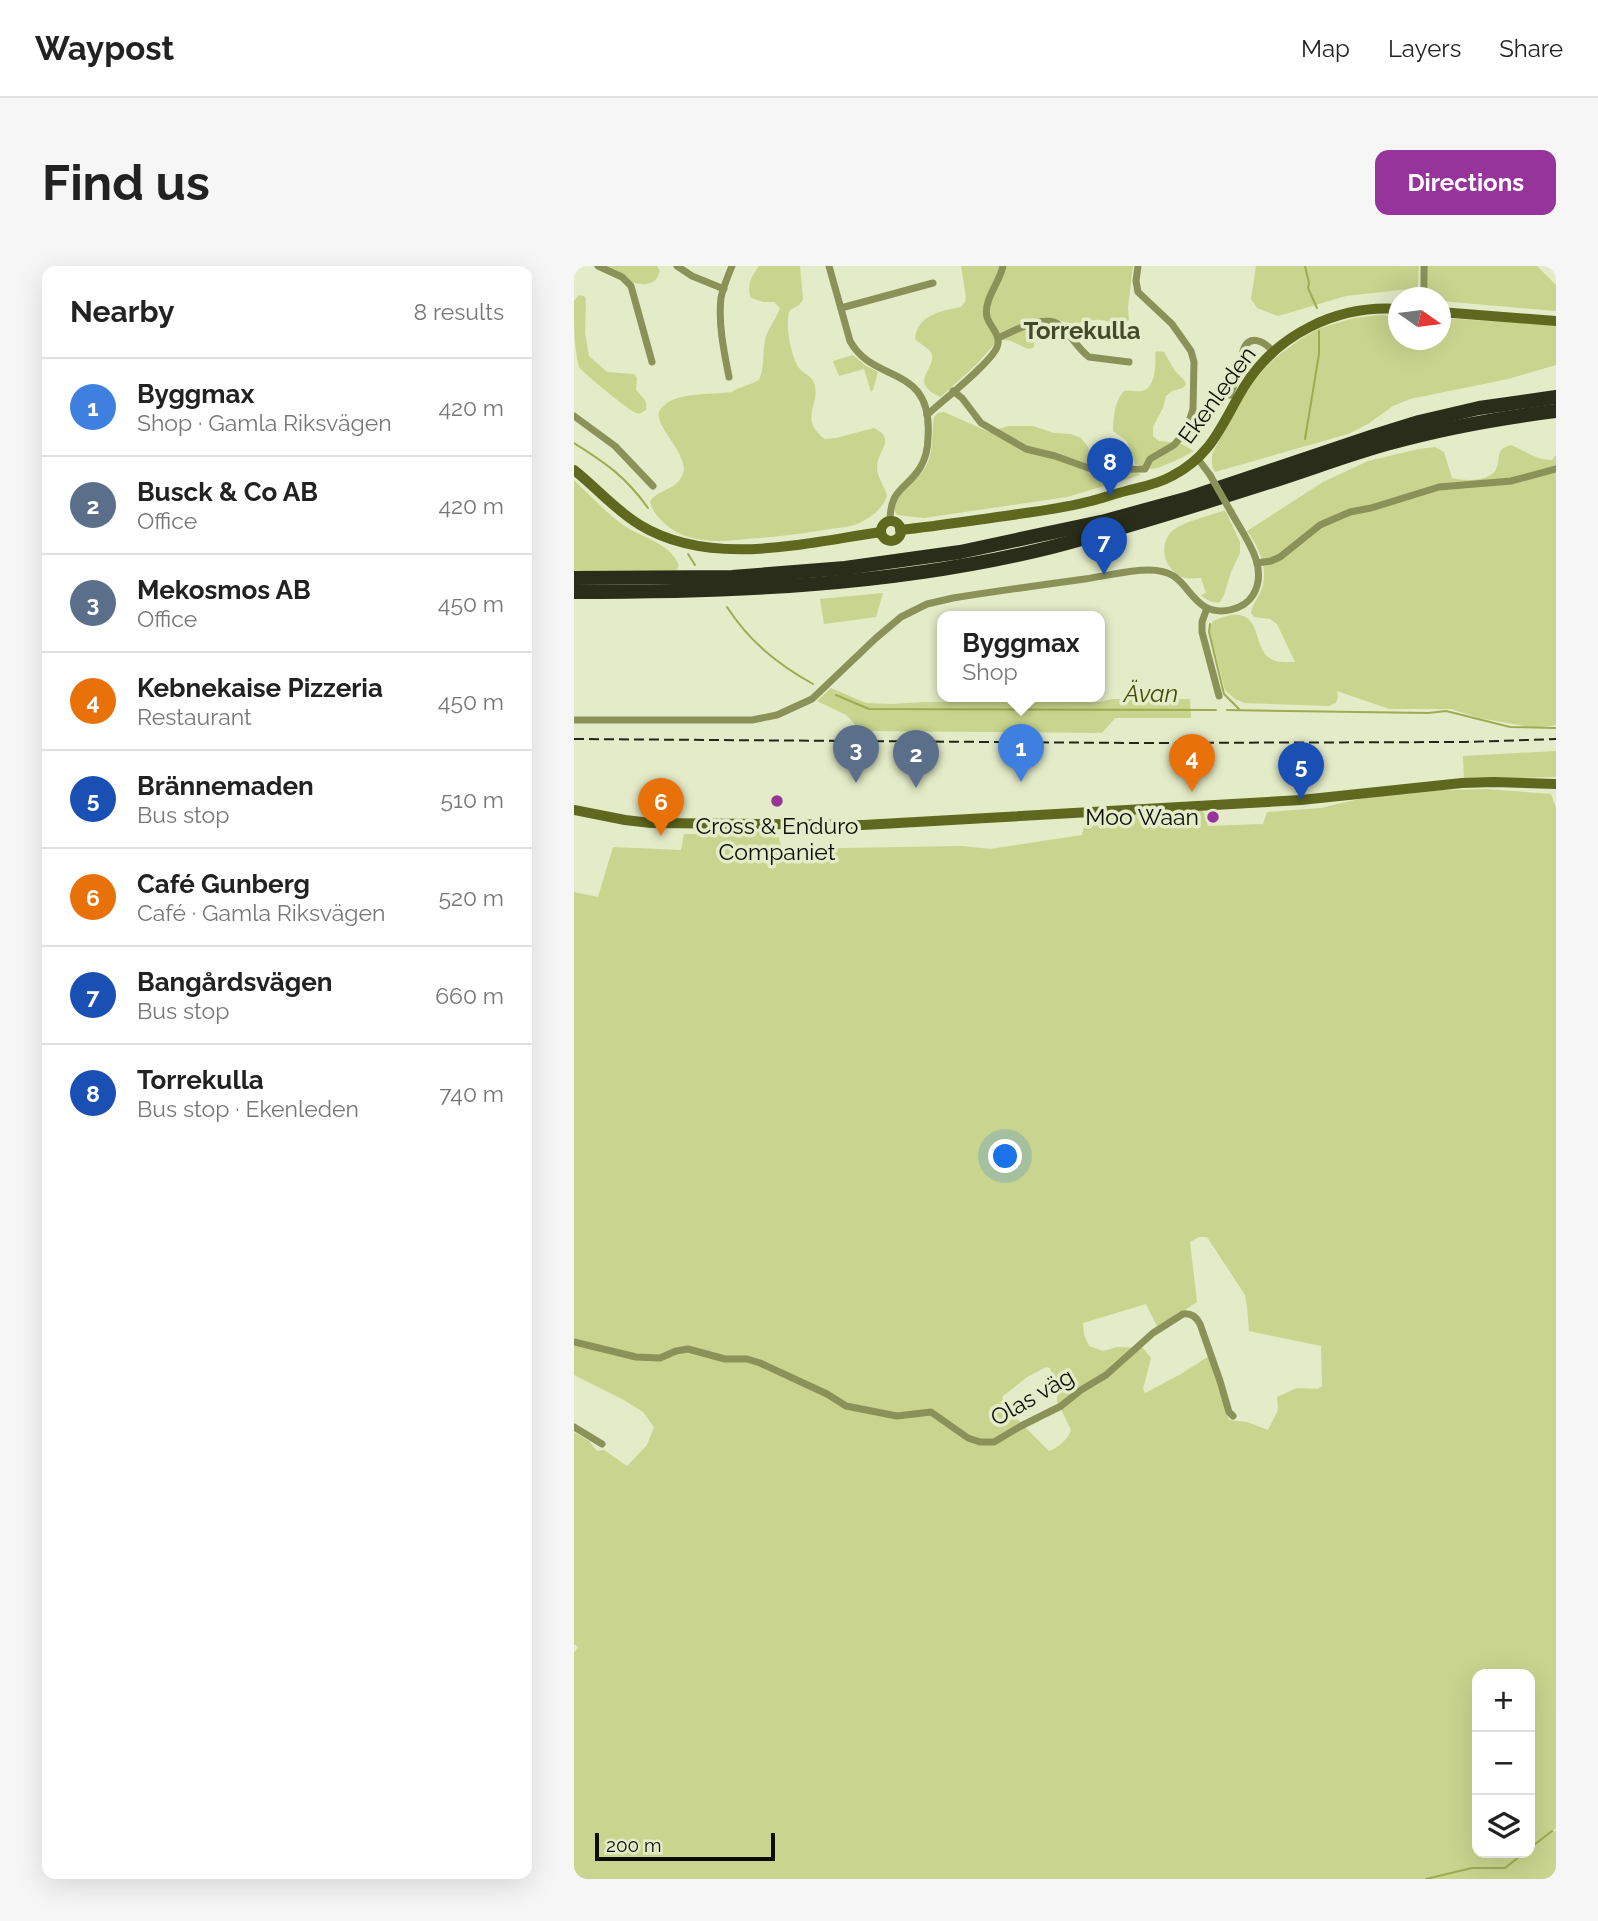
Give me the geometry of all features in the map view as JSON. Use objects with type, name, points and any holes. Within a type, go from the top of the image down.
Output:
[{"type":"highway","points":[[574,579],[732,577],[845,568],[960,552],[1049,534],[1189,498],[1419,422],[1479,408],[1556,397]]},
{"type":"highway","points":[[574,592],[697,591],[807,585],[906,574],[1108,538],[1166,524],[1285,486],[1389,443],[1481,422],[1556,411]]},
{"type":"street","points":[[598,266],[622,277],[631,286],[652,362]]},
{"type":"street","points":[[677,266],[692,276],[724,289]]},
{"type":"street","points":[[729,377],[721,307],[732,266]]},
{"type":"street","points":[[829,266],[850,341],[859,355],[915,387],[927,415],[926,454],[920,467],[894,497],[890,522]]},
{"type":"street","points":[[927,415],[993,354],[998,346],[998,338],[987,318],[987,312],[990,296],[1003,266]]},
{"type":"street","points":[[953,391],[962,398],[981,423],[1026,449],[1094,470],[1145,470],[1150,459],[1174,445],[1186,430],[1193,409],[1194,362],[1191,351],[1172,324],[1138,292],[1138,266]]},
{"type":"street","points":[[1424,266],[1424,287]]},
{"type":"street","points":[[841,308],[933,283]]},
{"type":"street","name":"Ekenleden","points":[[574,470],[638,524],[664,536],[695,544],[734,549],[881,532],[883,538],[892,541],[897,539],[901,530],[1091,502],[1160,482],[1198,459],[1217,438],[1252,375],[1273,352],[1299,333],[1339,315],[1388,309]]},
{"type":"street","points":[[1451,313],[1556,321]]},
{"type":"street","points":[[998,338],[1031,324],[1054,322],[1089,357],[1129,362]]},
{"type":"street","points":[[1230,395],[1245,346],[1258,340],[1273,352]]},
{"type":"street","points":[[574,416],[615,446],[653,486]]},
{"type":"street","points":[[574,720],[752,720],[777,715],[812,699],[901,617],[927,604],[953,598],[1147,570],[1172,575],[1207,608],[1217,611],[1232,610],[1251,598],[1258,584],[1257,563],[1210,475],[1198,459]]},
{"type":"street","points":[[1257,563],[1280,557],[1320,525],[1350,512],[1439,487],[1511,481],[1556,469]]},
{"type":"street","points":[[881,532],[884,524],[890,522],[896,523],[901,530]]},
{"type":"street","points":[[1207,608],[1202,632],[1219,696]]},
{"type":"street","points":[[574,810],[651,823],[863,825],[1301,800],[1462,783],[1556,784]]},
{"type":"street","name":"Olas väg","points":[[574,1342],[636,1357],[660,1358],[688,1349],[725,1359],[747,1359],[827,1394],[846,1406],[897,1416],[931,1412],[968,1438],[986,1443],[994,1442],[1061,1405],[1106,1375],[1153,1333],[1183,1314],[1188,1314],[1195,1317],[1200,1324],[1229,1412],[1233,1416]]},
{"type":"street","points":[[574,1427],[602,1444]]},
{"type":"green space","points":[[596,266],[657,266],[660,271],[656,279],[640,284]]},
{"type":"green space","points":[[759,266],[800,266],[803,300],[790,310],[788,331],[796,363],[814,383],[816,391],[811,418],[813,424],[825,439],[874,428],[881,432],[885,441],[877,468],[887,496],[871,516],[847,527],[730,541],[688,537],[664,523],[655,513],[650,501],[677,483],[683,474],[684,466],[661,423],[660,410],[666,404],[683,397],[732,392],[759,380],[765,340],[780,308],[774,302],[751,298],[750,281]]},
{"type":"green space","points":[[961,266],[1133,266],[1129,320],[1123,326],[1101,320],[1073,323],[1048,317],[1040,318],[1034,327],[1033,348],[1028,349],[999,339],[977,364],[940,397],[931,392],[924,381],[932,355],[915,339],[920,324],[925,319],[961,307],[965,302]]},
{"type":"green space","points":[[1256,266],[1419,266],[1418,287],[1388,287],[1388,291],[1346,296],[1278,316],[1257,308],[1251,299]]},
{"type":"green space","points":[[1427,266],[1537,266],[1556,285],[1556,311],[1451,302],[1451,287],[1428,287]]},
{"type":"green space","points":[[579,295],[586,299],[585,333],[589,356],[607,372],[634,374],[637,378],[636,390],[646,404],[646,410],[642,413],[636,413],[625,406],[579,367],[575,343],[574,301]]},
{"type":"green space","points":[[1388,315],[1388,350],[1451,350],[1451,319],[1556,325],[1556,365],[1508,379],[1410,399],[1393,406],[1348,434],[1215,472],[1212,454],[1248,389],[1264,369],[1302,338],[1320,328],[1354,318]]},
{"type":"green space","points":[[1157,351],[1164,352],[1186,384],[1166,396],[1153,427],[1153,436],[1159,441],[1180,443],[1194,451],[1166,465],[1151,469],[1135,464],[1127,441],[1113,431],[1113,426],[1117,404],[1124,391],[1142,391],[1147,389],[1153,380]]},
{"type":"green space","points":[[853,355],[878,372],[871,392],[864,369],[839,376],[833,361]]},
{"type":"green space","points":[[944,412],[989,432],[1008,426],[1033,426],[1054,433],[1071,434],[1081,438],[1088,447],[1093,476],[1110,473],[1141,475],[1067,497],[924,518],[897,515],[895,502],[927,465],[934,417]]},
{"type":"green space","points":[[1511,445],[1541,458],[1552,460],[1556,455],[1556,725],[1536,728],[1479,718],[1451,709],[1389,709],[1337,691],[1336,703],[1329,706],[1245,703],[1225,690],[1209,629],[1213,621],[1230,615],[1250,620],[1266,654],[1275,661],[1295,662],[1277,624],[1270,619],[1254,617],[1251,613],[1263,585],[1264,569],[1256,545],[1247,531],[1323,482],[1368,461],[1435,447],[1444,452],[1452,478],[1475,480],[1491,475],[1497,467],[1502,450]]},
{"type":"green space","points":[[574,480],[623,525],[669,551],[679,565],[677,570],[674,573],[574,571]]},
{"type":"green space","points":[[1225,510],[1240,542],[1240,553],[1224,595],[1220,602],[1215,602],[1201,595],[1206,593],[1201,578],[1185,578],[1171,569],[1164,547],[1171,532],[1178,527]]},
{"type":"green space","points":[[883,593],[876,617],[824,624],[820,599]]},
{"type":"green space","points":[[831,688],[866,703],[891,704],[1190,699],[1191,718],[1115,718],[1102,733],[861,731],[846,715],[817,701]]},
{"type":"green space","points":[[1556,751],[1556,777],[1464,779],[1463,756]]},
{"type":"green space","points":[[1487,789],[1551,794],[1556,808],[1556,1828],[1553,1831],[1556,1831],[1556,1879],[574,1879],[574,1653],[578,1647],[574,1644],[574,1432],[589,1441],[597,1451],[604,1450],[627,1466],[647,1445],[654,1427],[643,1412],[574,1375],[574,892],[598,897],[613,847],[681,850],[684,834],[776,829],[782,849],[962,846],[990,849],[1082,835],[1086,817],[1203,811],[1208,826],[1263,824],[1267,812],[1321,808],[1411,791]],"holes":[[[1199,1237],[1207,1237],[1245,1295],[1249,1331],[1321,1346],[1322,1386],[1318,1389],[1297,1388],[1277,1397],[1278,1410],[1268,1430],[1247,1422],[1229,1420],[1209,1356],[1145,1393],[1143,1389],[1151,1358],[1143,1348],[1117,1347],[1103,1351],[1089,1346],[1084,1335],[1083,1323],[1146,1304],[1158,1328],[1197,1302],[1190,1242]],[[1046,1367],[1050,1368],[1058,1390],[1057,1401],[1071,1430],[1062,1443],[1049,1451],[1011,1413],[1002,1397],[1027,1377]]]},
{"type":"waterway","points":[[1305,266],[1308,288],[1317,308]]},
{"type":"waterway","points":[[1305,439],[1319,354],[1319,331]]},
{"type":"waterway","name":"Ävan","points":[[574,443],[615,471],[648,508]]},
{"type":"waterway","name":"Ävan","points":[[688,554],[695,565]]},
{"type":"waterway","name":"Ävan","points":[[727,607],[765,651],[813,684]]},
{"type":"waterway","points":[[1210,624],[1209,632],[1224,694],[1239,709]]},
{"type":"waterway","name":"Ävan","points":[[836,695],[869,709],[1216,710]]},
{"type":"waterway","name":"Ävan","points":[[1227,710],[1446,711],[1510,727],[1556,728]]},
{"type":"waterway","points":[[1535,1844],[1552,1831]]},
{"type":"waterway","points":[[1426,1879],[1472,1868],[1505,1868],[1518,1858]]},
{"type":"railway","points":[[574,739],[1133,743],[1465,742],[1556,739]]},
{"type":"place","name":"Torrekulla","points":[[1110,496]]},
{"type":"place","name":"Bangårdsvägen","points":[[1104,575]]},
{"type":"place","name":"Byggmax","points":[[1021,782]]},
{"type":"place","name":"Mekosmos AB","points":[[856,783]]},
{"type":"place","name":"Busck & Co AB","points":[[916,788]]},
{"type":"place","name":"Kebnekaise Pizzeria","points":[[1192,792]]},
{"type":"place","name":"Brännemaden","points":[[1301,800]]},
{"type":"place","name":"Cross & Enduro Companiet","points":[[777,801]]},
{"type":"place","name":"Moo Waan","points":[[1213,817]]},
{"type":"place","name":"Café Gunberg","points":[[661,836]]},
{"type":"district","name":"Torrekulla","points":[[1082,331]]}]
